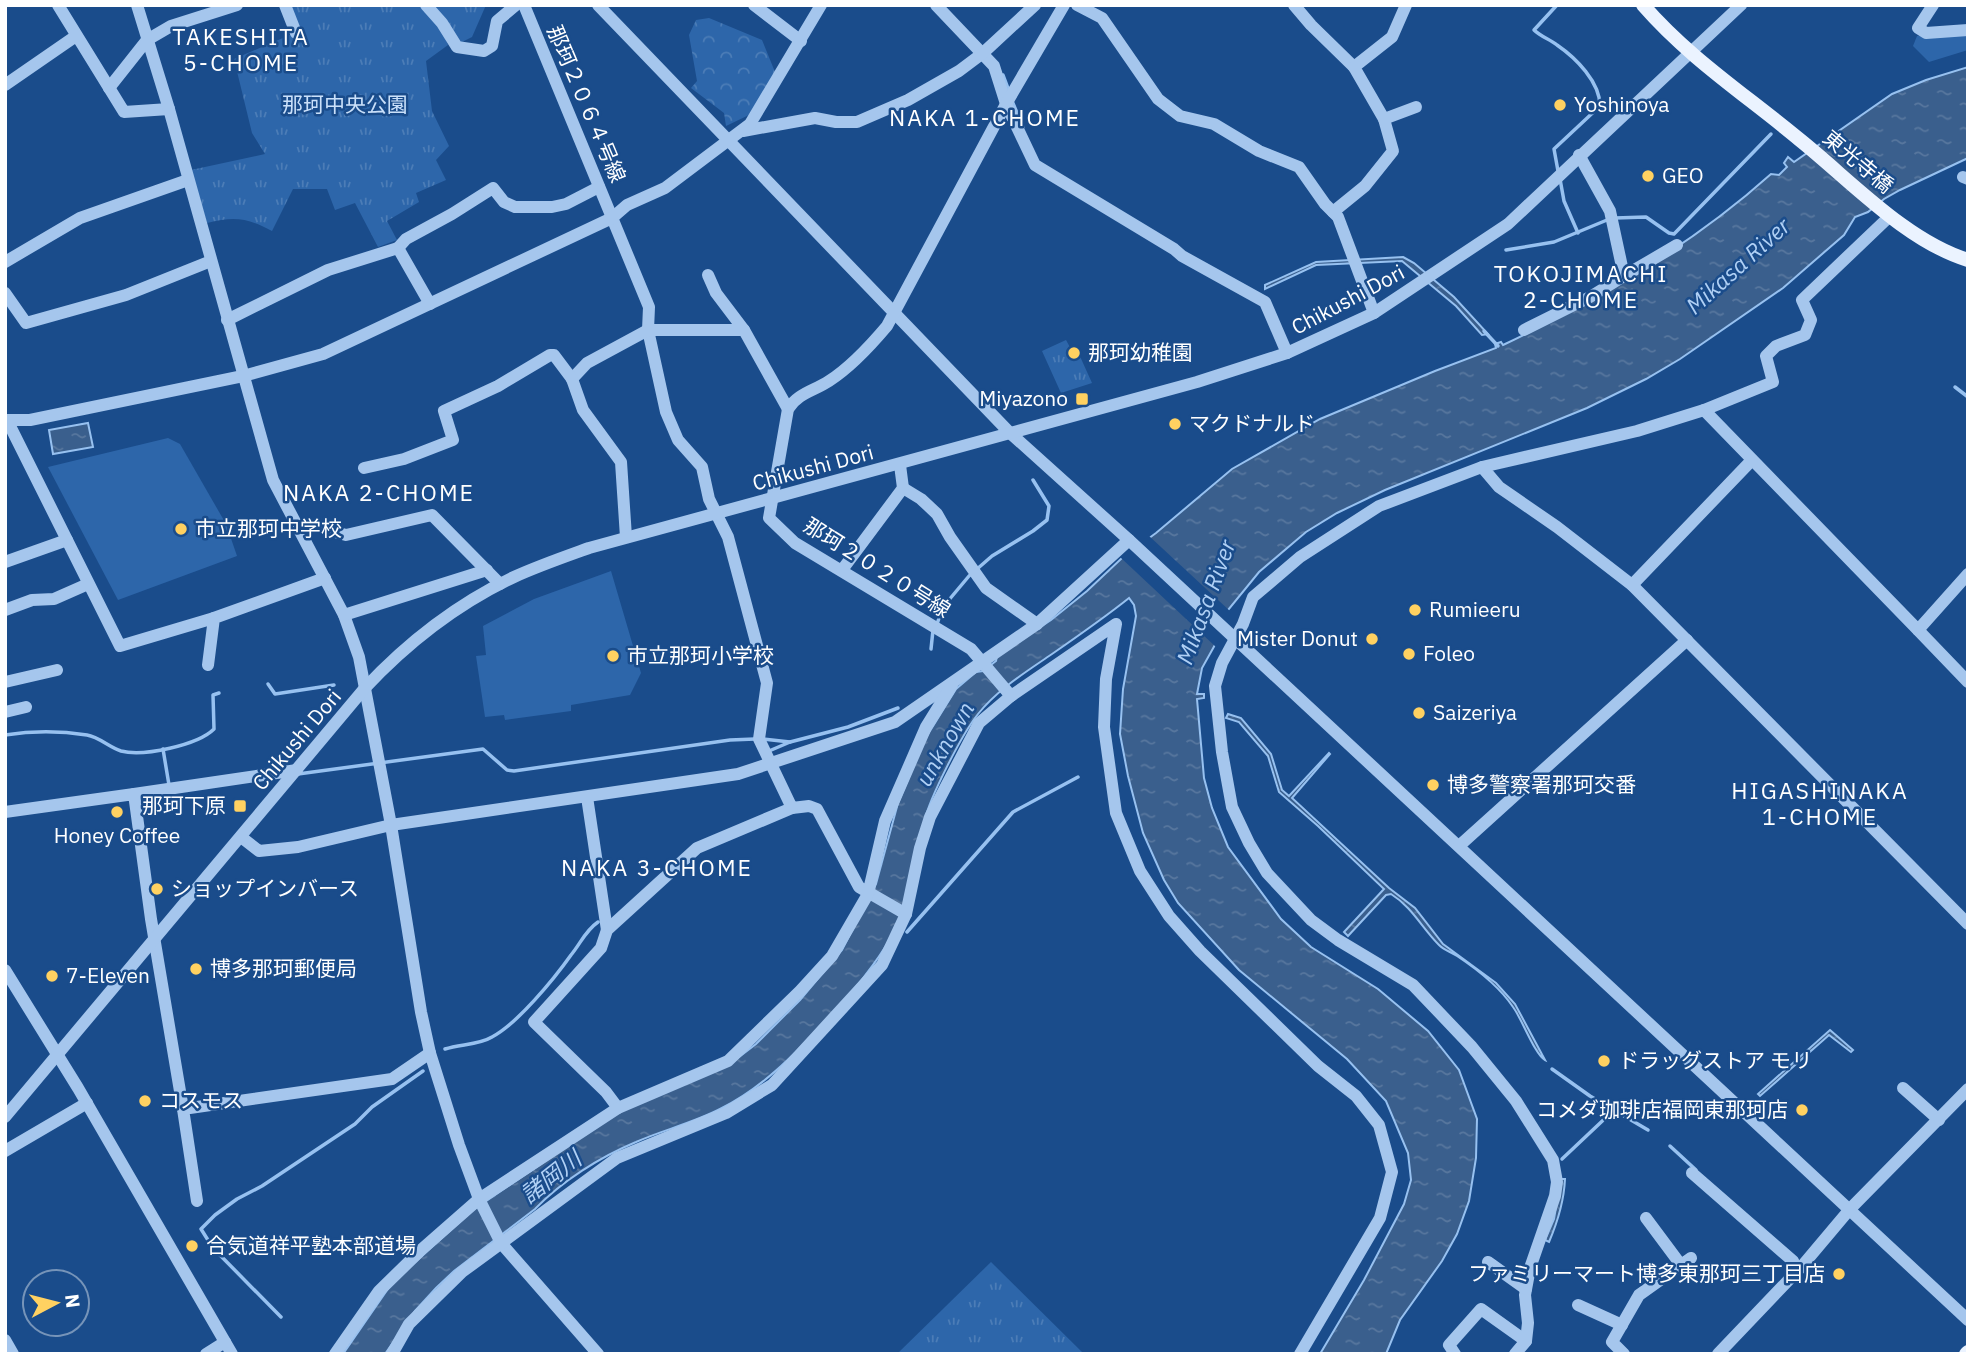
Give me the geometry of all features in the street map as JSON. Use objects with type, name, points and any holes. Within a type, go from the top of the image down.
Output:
[{"type":"main road","name":"東光寺橋","points":[[1643,5],[1689,53],[1800,139],[1890,216],[1956,257],[1968,260]]},
{"type":"street","points":[[58,5],[124,112],[169,109]]},
{"type":"street","points":[[136,5],[169,109],[273,480],[344,615],[359,657],[391,825],[421,1012],[430,1053],[459,1145],[479,1199],[501,1243],[598,1354]]},
{"type":"street","points":[[110,88],[147,40],[171,26],[237,5]]},
{"type":"street","points":[[285,5],[296,33]]},
{"type":"street","points":[[426,5],[442,23],[457,47],[484,51],[492,46],[497,21],[516,5]]},
{"type":"street","name":"那珂２０６４号線","points":[[524,5],[649,307],[648,330],[666,412],[678,440],[702,467],[709,499],[727,537],[767,683],[759,739],[792,808]]},
{"type":"street","points":[[754,5],[801,41]]},
{"type":"street","points":[[325,578],[214,618],[120,646],[6,420],[30,420],[243,376],[323,354],[612,218],[627,205],[665,188],[750,124],[821,5]]},
{"type":"street","points":[[936,5],[994,66],[1006,104],[1035,165],[1182,256],[1265,302],[1287,353]]},
{"type":"street","points":[[743,131],[815,118],[858,122],[934,86],[983,53],[1035,5]]},
{"type":"street","points":[[773,499],[788,409],[795,398],[830,380],[872,344],[887,326],[1006,104],[1063,5]]},
{"type":"street","points":[[1077,5],[1102,19],[1158,99],[1180,116],[1214,124],[1259,151],[1299,167],[1338,217],[1374,313]]},
{"type":"street","points":[[1294,5],[1311,26],[1354,67],[1384,119],[1392,151],[1365,186],[1333,212]]},
{"type":"street","points":[[1354,67],[1392,37],[1406,5]]},
{"type":"street","name":"Chikushi Dori","points":[[5,1117],[364,689],[391,660],[432,626],[500,584],[542,565],[626,537],[1197,382],[1287,353],[1374,313],[1508,224],[1741,5]]},
{"type":"street","points":[[1933,5],[1918,28],[1926,33],[1968,30]]},
{"type":"street","points":[[602,7],[727,141],[1009,432],[1129,540],[1968,1320]]},
{"type":"street","points":[[5,85],[76,36]]},
{"type":"street","points":[[1384,119],[1416,107]]},
{"type":"street","points":[[1580,155],[1609,211],[1624,276]]},
{"type":"street","points":[[5,261],[80,218],[188,180]]},
{"type":"street","points":[[228,320],[328,270],[398,248],[406,239],[493,188],[503,202],[515,207],[552,207],[566,204],[599,187]]},
{"type":"street","points":[[1516,1354],[1527,1341],[1526,1289],[1530,1268],[1555,1196],[1557,1182],[1553,1160],[1516,1101],[1472,1047],[1413,985],[1338,940],[1311,919],[1267,873],[1232,807],[1222,752],[1215,686],[1217,674],[1243,624],[1253,597],[1300,557],[1379,506],[1482,467],[1637,431],[1703,410],[1773,382],[1766,356],[1776,346],[1805,335],[1811,320],[1802,300],[1890,216]]},
{"type":"street","points":[[1524,330],[1590,297],[1677,245]]},
{"type":"street","points":[[398,248],[430,304]]},
{"type":"street","points":[[5,293],[26,323],[126,295],[211,261]]},
{"type":"street","points":[[709,275],[716,293],[744,330],[788,409]]},
{"type":"street","points":[[572,379],[587,363],[648,330],[744,330]]},
{"type":"street","points":[[364,468],[404,459],[453,440],[444,411],[498,386],[554,355],[572,379],[583,410],[621,462],[626,537]]},
{"type":"street","points":[[1703,410],[1968,682]]},
{"type":"street","points":[[1632,584],[1752,460]]},
{"type":"street","points":[[842,570],[903,488],[900,464]]},
{"type":"street","points":[[1482,467],[1499,487],[1632,584],[1968,924]]},
{"type":"street","points":[[903,488],[921,499],[937,514],[986,587],[1037,624]]},
{"type":"street","name":"那珂２０２０号線","points":[[773,499],[769,518],[794,543],[971,649],[1009,693]]},
{"type":"street","points":[[299,528],[317,527],[346,535],[432,515],[500,584]]},
{"type":"street","points":[[5,562],[66,540]]},
{"type":"street","points":[[241,837],[259,851],[298,847],[391,825],[738,775],[772,764],[895,722],[1037,624],[1129,540]]},
{"type":"street","points":[[344,615],[487,570]]},
{"type":"street","points":[[1918,630],[1968,574]]},
{"type":"street","points":[[5,610],[33,600],[54,599],[88,584]]},
{"type":"street","points":[[208,665],[214,618]]},
{"type":"street","points":[[392,1354],[410,1324],[462,1272],[617,1157],[726,1113],[772,1085],[882,965],[906,914],[920,848],[930,817],[979,723],[1009,693],[1116,624],[1106,679],[1104,727],[1116,813],[1140,871],[1169,916],[1200,951],[1318,1066],[1356,1097],[1379,1125],[1392,1172],[1380,1218],[1300,1354]]},
{"type":"street","points":[[1459,846],[1687,640]]},
{"type":"street","points":[[5,682],[57,670]]},
{"type":"street","points":[[335,1354],[379,1291],[479,1199],[618,1108],[729,1061],[800,992],[832,956],[868,894],[885,821],[926,727],[954,682]]},
{"type":"street","points":[[5,712],[26,707]]},
{"type":"street","points":[[5,811],[297,770]]},
{"type":"street","points":[[134,794],[197,1201]]},
{"type":"street","points":[[587,797],[607,930],[601,948],[534,1023],[618,1108]]},
{"type":"street","points":[[607,930],[696,848],[792,808],[809,806],[817,809],[859,887],[906,914]]},
{"type":"street","points":[[5,970],[58,1054],[228,1348],[206,1354]]},
{"type":"street","points":[[183,1109],[392,1079],[430,1053]]},
{"type":"street","points":[[1903,1088],[1939,1120]]},
{"type":"street","points":[[1718,1354],[1797,1271],[1850,1209],[1968,1090]]},
{"type":"street","points":[[5,1152],[87,1104]]},
{"type":"street","points":[[1692,1173],[1793,1261],[1797,1271]]},
{"type":"street","points":[[1624,1354],[1612,1342],[1639,1295],[1686,1262],[1646,1218]]},
{"type":"street","points":[[1488,1262],[1526,1289]]},
{"type":"street","points":[[1578,1305],[1622,1325]]},
{"type":"street","points":[[1452,1349],[1481,1309],[1527,1341]]},
{"type":"street","points":[[5,1340],[13,1354]]},
{"type":"green space","name":"那珂中央公園","points":[[290,5],[425,5],[440,25],[448,45],[426,61],[432,111],[449,146],[436,160],[446,180],[416,193],[419,202],[387,221],[397,240],[378,247],[355,203],[335,210],[327,189],[293,189],[272,231],[241,220],[225,219],[207,223],[191,170],[265,154],[252,133],[234,59],[299,31]]},
{"type":"green space","points":[[430,5],[486,5],[472,37],[456,45]]},
{"type":"green space","points":[[709,18],[762,40],[775,72],[751,114],[726,126],[724,113],[691,88],[697,81],[689,35],[696,20]]},
{"type":"green space","points":[[1968,33],[1968,50],[1929,62],[1913,46],[1917,36]]},
{"type":"green space","points":[[1066,340],[1072,351],[1078,352],[1092,383],[1061,393],[1042,351]]},
{"type":"green space","points":[[168,438],[180,444],[226,524],[237,556],[118,600],[48,467]]},
{"type":"green space","points":[[611,571],[641,673],[630,695],[571,705],[571,711],[505,720],[504,715],[485,717],[476,656],[486,655],[483,626],[534,599]]},
{"type":"green space","points":[[991,1262],[1084,1354],[897,1354]]},
{"type":"water","points":[[1968,67],[1968,158],[1900,190],[1868,212],[1855,217],[1844,235],[1783,288],[1680,359],[1646,379],[1587,408],[1385,490],[1337,513],[1306,532],[1259,572],[1228,610],[1216,643],[1202,668],[1197,694],[1204,694],[1204,698],[1197,699],[1204,778],[1212,808],[1228,847],[1281,919],[1311,947],[1378,989],[1428,1031],[1459,1070],[1477,1119],[1476,1158],[1469,1201],[1457,1234],[1442,1261],[1400,1320],[1386,1354],[1320,1354],[1364,1280],[1404,1204],[1411,1180],[1408,1153],[1386,1101],[1347,1059],[1239,970],[1178,903],[1164,880],[1143,833],[1120,734],[1123,689],[1136,616],[1134,605],[1129,598],[1013,681],[994,697],[971,723],[955,750],[927,811],[911,891],[893,933],[873,965],[849,995],[789,1059],[735,1101],[622,1148],[569,1179],[436,1288],[415,1311],[385,1354],[343,1354],[392,1283],[473,1210],[619,1111],[730,1064],[756,1044],[800,1000],[842,950],[876,884],[898,803],[925,739],[956,689],[976,672],[983,671],[996,661],[997,656],[1051,620],[1122,558],[1232,469],[1320,419],[1496,348],[1495,344],[1501,342],[1503,345],[1574,309],[1677,247],[1741,200],[1771,174],[1779,175],[1787,167],[1784,163],[1788,157],[1794,162],[1892,94]]},
{"type":"water","points":[[1403,257],[1454,297],[1488,334],[1482,335],[1456,306],[1402,261],[1316,265],[1265,289],[1265,285],[1316,262]]},
{"type":"water","points":[[88,423],[93,447],[53,454],[49,430]]},
{"type":"water","points":[[1228,714],[1241,718],[1271,754],[1282,790],[1289,796],[1330,754],[1292,798],[1389,888],[1415,908],[1443,944],[1496,983],[1515,1004],[1545,1060],[1501,992],[1473,967],[1439,945],[1411,911],[1391,894],[1386,895],[1348,936],[1344,932],[1384,889],[1279,792],[1268,756],[1239,722],[1226,718]]},
{"type":"water","points":[[1830,1030],[1853,1050],[1851,1052],[1829,1035],[1760,1096],[1758,1094]]},
{"type":"water","points":[[1561,1179],[1565,1179],[1562,1204],[1549,1242],[1545,1240],[1554,1219]]},
{"type":"pier","points":[[1148,535],[1231,612],[1217,648],[1120,557]]},
{"type":"waterway","points":[[1557,5],[1534,30],[1564,50],[1579,64],[1596,88],[1600,106],[1554,149],[1558,171]]},
{"type":"waterway","points":[[1003,75],[1009,91]]},
{"type":"waterway","points":[[1012,101],[1023,127]]},
{"type":"waterway","points":[[1615,218],[1646,217],[1674,234],[1771,134]]},
{"type":"waterway","points":[[1560,179],[1564,201],[1578,233]]},
{"type":"waterway","points":[[1506,250],[1554,242],[1607,220]]},
{"type":"waterway","points":[[1484,331],[1498,346]]},
{"type":"waterway","points":[[1955,387],[1968,397]]},
{"type":"waterway","points":[[937,624],[943,607],[969,576],[992,556],[1047,520],[1049,506],[1033,480]]},
{"type":"waterway","points":[[931,649],[933,630]]},
{"type":"waterway","points":[[268,684],[275,694],[334,685]]},
{"type":"waterway","points":[[5,735],[46,732],[87,735],[121,751],[156,751],[183,745],[214,729],[213,695],[219,693]]},
{"type":"waterway","points":[[769,751],[790,742],[848,727],[898,708]]},
{"type":"waterway","points":[[298,774],[483,749],[507,770],[514,771],[730,740],[755,739]]},
{"type":"waterway","points":[[763,739],[790,742]]},
{"type":"waterway","points":[[163,749],[169,785]]},
{"type":"waterway","points":[[907,932],[1013,812],[1078,777]]},
{"type":"waterway","points":[[445,1049],[487,1040],[502,1031],[524,1012],[564,965],[586,933],[598,922]]},
{"type":"waterway","points":[[1552,1069],[1590,1096],[1648,1130]]},
{"type":"waterway","points":[[281,1317],[213,1248],[201,1229],[237,1199],[262,1186],[355,1124],[372,1107],[423,1071]]},
{"type":"waterway","points":[[1562,1159],[1615,1109]]},
{"type":"waterway","points":[[1670,1146],[1696,1170]]},
{"type":"place","name":"Yoshinoya","points":[[1560,105]]},
{"type":"place","name":"GEO","points":[[1648,176]]},
{"type":"place","name":"那珂幼稚園","points":[[1074,353]]},
{"type":"place","name":"Miyazono","points":[[1082,399]]},
{"type":"place","name":"マクドナルド","points":[[1175,424]]},
{"type":"place","name":"市立那珂中学校","points":[[181,529]]},
{"type":"place","name":"Rumieeru","points":[[1415,610]]},
{"type":"place","name":"Mister Donut","points":[[1372,639]]},
{"type":"place","name":"Foleo","points":[[1409,654]]},
{"type":"place","name":"市立那珂小学校","points":[[613,656]]},
{"type":"place","name":"Saizeriya","points":[[1419,713]]},
{"type":"place","name":"博多警察署那珂交番","points":[[1433,785]]},
{"type":"place","name":"那珂下原","points":[[240,806]]},
{"type":"place","name":"Honey Coffee","points":[[117,812]]},
{"type":"place","name":"ショップインバース","points":[[157,889]]},
{"type":"place","name":"博多那珂郵便局","points":[[196,969]]},
{"type":"place","name":"7-Eleven","points":[[52,976]]},
{"type":"place","name":"ドラッグストア モリ","points":[[1604,1061]]},
{"type":"place","name":"コスモス","points":[[145,1101]]},
{"type":"place","name":"コメダ珈琲店福岡東那珂店","points":[[1802,1110]]},
{"type":"place","name":"合気道祥平塾本部道場","points":[[192,1246]]},
{"type":"place","name":"ファミリーマート博多東那珂三丁目店","points":[[1839,1274]]},
{"type":"district","name":"TAKESHITA 5-CHOME","points":[[241,50]]},
{"type":"district","name":"NAKA 1-CHOME","points":[[985,118]]},
{"type":"district","name":"TOKOJIMACHI 2-CHOME","points":[[1581,287]]},
{"type":"district","name":"NAKA 2-CHOME","points":[[379,493]]},
{"type":"district","name":"HIGASHINAKA 1-CHOME","points":[[1820,804]]},
{"type":"district","name":"NAKA 3-CHOME","points":[[657,868]]},
{"type":"water label","name":"Mikasa River","points":[[1738,266]]},
{"type":"water label","name":"Mikasa River","points":[[1206,602]]},
{"type":"water label","name":"unknown","points":[[945,744]]},
{"type":"water label","name":"諸岡川","points":[[551,1177]]}]
